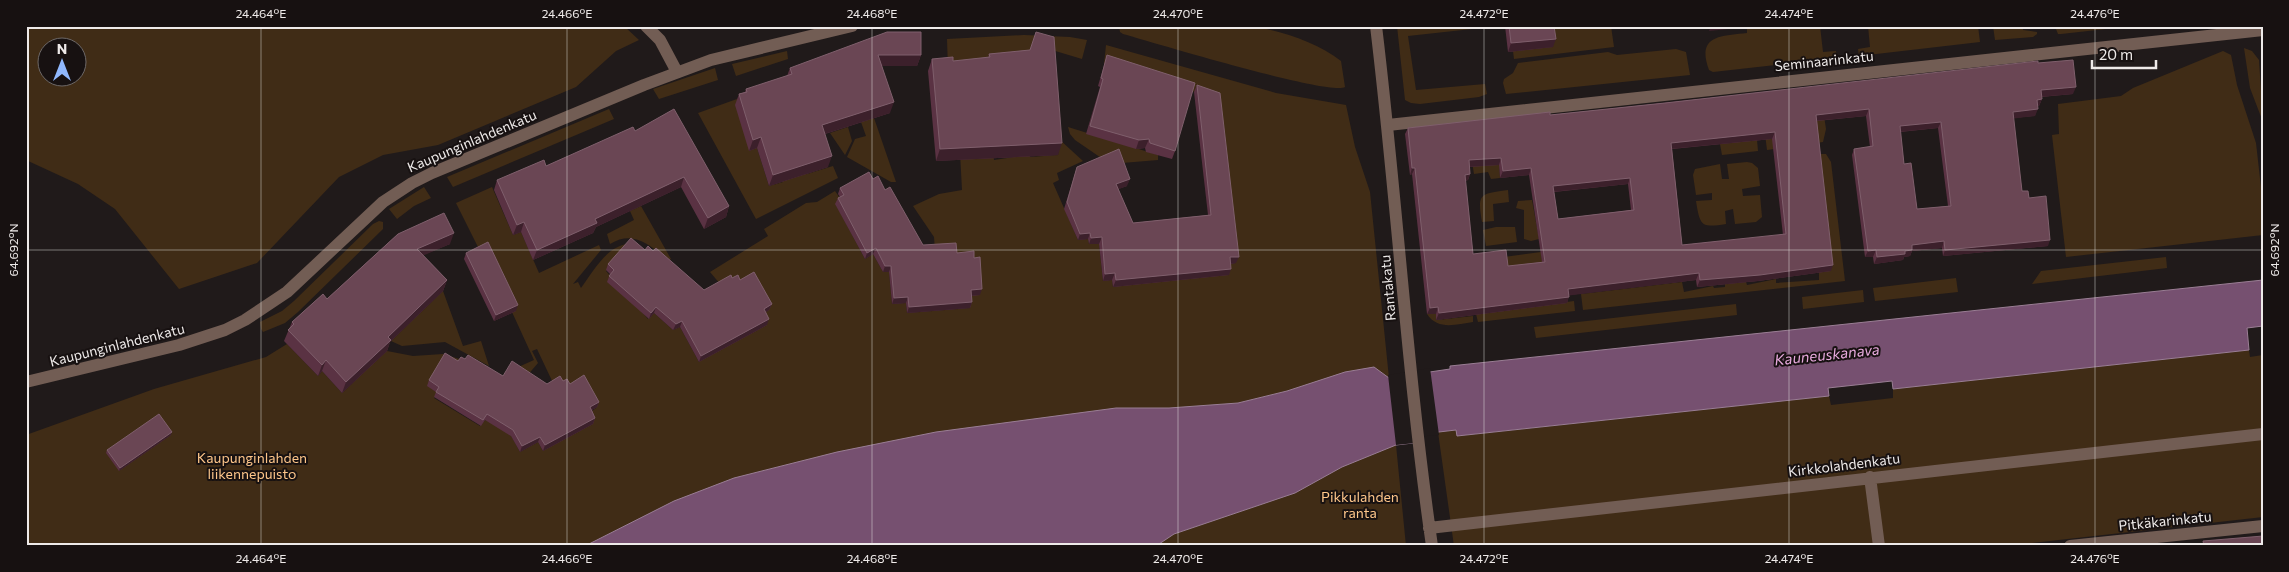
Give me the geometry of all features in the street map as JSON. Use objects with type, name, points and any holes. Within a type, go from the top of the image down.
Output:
[{"type":"street","points":[[646,26],[660,40],[677,72]]},
{"type":"street","name":"Kaupunginlahdenkatu","points":[[26,382],[179,345],[225,330],[245,320],[287,292],[382,202],[412,183],[677,72],[711,60],[852,26]]},
{"type":"street","name":"Rantakatu","points":[[1376,26],[1388,125],[1419,442],[1432,546]]},
{"type":"street","name":"Seminaarinkatu","points":[[1388,125],[2263,30]]},
{"type":"street","name":"Kirkkolahdenkatu","points":[[1430,528],[2263,434]]},
{"type":"street","points":[[1870,477],[1879,546]]},
{"type":"street","name":"Pitkäkarinkatu","points":[[2070,546],[2263,526]]},
{"type":"green space","points":[[26,26],[624,26],[639,40],[616,51],[576,87],[438,145],[383,155],[339,177],[257,263],[179,289],[115,209],[78,184],[26,160]]},
{"type":"green space","points":[[1119,26],[1253,26],[1276,31],[1311,43],[1341,61],[1345,87],[1332,88],[1308,84],[1239,67],[1123,34],[1120,32]]},
{"type":"green space","points":[[1397,26],[1472,26],[1472,29],[1408,36],[1416,90],[1485,84],[1487,94],[1479,97],[1420,104],[1405,100]]},
{"type":"green space","points":[[1550,26],[1611,26],[1614,47],[1514,59],[1513,51],[1552,47]]},
{"type":"green space","points":[[1820,26],[1823,52],[1836,51],[1837,58],[1713,72],[1709,70],[1706,58],[1708,44],[1720,37],[1747,33],[1747,27]]},
{"type":"green space","points":[[1868,26],[1978,26],[1980,42],[1859,56],[1858,49],[1870,47]]},
{"type":"green space","points":[[1993,26],[2023,26],[2023,30],[2037,32],[2037,34],[2033,37],[1995,40]]},
{"type":"green space","points":[[2060,26],[2133,26],[2058,34],[2056,29]]},
{"type":"green space","name":"Kaupunginlahden liikennepuisto","points":[[1024,35],[1070,37],[1087,40],[1082,59],[1032,44],[1028,55],[989,117],[994,160],[1014,157],[1013,148],[1029,149],[1030,157],[1058,155],[1060,140],[1083,161],[1057,173],[1059,180],[1053,183],[1078,240],[1088,239],[1089,244],[1099,244],[1103,281],[1112,280],[1113,287],[1236,263],[1218,99],[1104,64],[1106,45],[1276,93],[1346,105],[1355,147],[1370,192],[1389,378],[1287,391],[1238,403],[1169,408],[1116,408],[674,501],[585,546],[26,546],[26,435],[154,389],[266,357],[287,344],[318,376],[322,371],[342,393],[359,377],[352,369],[372,364],[387,351],[413,356],[443,354],[466,361],[434,398],[480,426],[485,420],[508,430],[520,452],[538,442],[543,451],[597,407],[568,390],[554,385],[537,349],[532,351],[538,363],[526,377],[516,368],[534,360],[512,312],[515,310],[480,251],[456,203],[492,187],[513,235],[521,232],[539,273],[599,245],[601,250],[573,284],[578,282],[581,288],[607,254],[614,249],[629,244],[606,271],[648,319],[654,313],[673,330],[680,327],[699,362],[721,285],[710,272],[768,236],[764,229],[806,203],[817,202],[835,191],[842,201],[836,205],[865,259],[873,254],[883,272],[889,272],[892,304],[906,303],[907,313],[970,308],[935,250],[934,237],[913,206],[939,194],[962,190],[957,97],[948,69],[947,39]]},
{"type":"green space","points":[[2244,48],[2252,51],[2259,60],[2263,122],[2250,88]]},
{"type":"green space","points":[[1676,49],[1686,52],[1690,75],[1506,94],[1503,83],[1504,79],[1513,73],[1518,63],[1608,52],[1617,55]]},
{"type":"green space","points":[[787,51],[788,59],[736,76],[732,64]]},
{"type":"green space","points":[[2223,51],[2231,55],[2237,85],[2256,143],[2263,205],[2263,235],[2066,257],[2052,135],[2059,134],[2058,104],[2121,96],[2133,88]]},
{"type":"green space","points":[[715,68],[718,80],[659,99],[653,89]]},
{"type":"green space","points":[[787,81],[757,148],[769,186],[783,182],[780,172],[802,157],[807,174],[833,166],[838,178],[756,219],[698,113]]},
{"type":"green space","points":[[1822,103],[1826,129],[1823,142],[1767,150],[1765,134]]},
{"type":"green space","points":[[609,109],[614,119],[453,187],[447,177]]},
{"type":"green space","points":[[874,118],[896,182],[891,182],[847,157],[855,139],[866,136],[861,122]]},
{"type":"green space","points":[[848,127],[852,141],[845,155],[830,133]]},
{"type":"green space","points":[[1068,127],[1158,155],[1158,160],[1110,164],[1075,140],[1070,134]]},
{"type":"green space","points":[[1732,136],[1757,140],[1758,151],[1722,155],[1720,144],[1732,143]]},
{"type":"green space","points":[[1818,154],[1826,154],[1831,162],[1845,281],[1583,310],[1581,294],[1682,282],[1684,292],[1713,286],[1714,288],[1725,287],[1725,284],[1746,282],[1747,285],[1776,279],[1776,283],[1819,280]]},
{"type":"green space","points":[[1472,162],[1499,162],[1500,178],[1491,179],[1488,172],[1474,174]]},
{"type":"green space","points":[[1752,163],[1758,168],[1760,186],[1742,189],[1743,196],[1760,195],[1762,217],[1756,222],[1735,224],[1733,209],[1725,211],[1726,224],[1711,226],[1703,223],[1699,216],[1696,201],[1712,200],[1712,193],[1696,195],[1693,175],[1695,169],[1720,164],[1722,179],[1729,179],[1727,164]]},
{"type":"green space","points":[[424,187],[431,198],[414,206],[397,219],[389,209]]},
{"type":"green space","points":[[1508,190],[1509,202],[1493,204],[1494,221],[1482,222],[1480,205],[1483,197],[1486,194]]},
{"type":"green space","points":[[1532,200],[1539,239],[1531,241],[1524,239],[1524,210],[1516,208],[1518,201]]},
{"type":"green space","points":[[641,206],[671,259],[669,260],[648,245],[634,239],[627,238],[610,244],[607,234],[634,220],[630,211]]},
{"type":"green space","points":[[379,221],[383,222],[383,229],[298,312],[285,323],[263,332],[260,322],[282,311],[294,301],[373,224]]},
{"type":"green space","points":[[1496,227],[1515,227],[1517,242],[1486,246],[1483,230]]},
{"type":"green space","points":[[1541,252],[1543,268],[1506,272],[1504,257]]},
{"type":"green space","points":[[2166,257],[2167,268],[2032,284],[2041,271]]},
{"type":"green space","points":[[1956,278],[1958,292],[1875,301],[1873,288]]},
{"type":"green space","points":[[1863,290],[1864,302],[1803,309],[1802,297]]},
{"type":"green space","points":[[443,291],[463,346],[481,341],[489,366],[445,342],[402,346],[391,341]]},
{"type":"green space","points":[[1574,301],[1575,311],[1478,322],[1476,314]]},
{"type":"green space","points":[[1736,304],[1737,315],[1536,338],[1534,327]]},
{"type":"green space","points":[[1427,314],[1436,314],[1437,320],[1473,316],[1473,322],[1442,325],[1431,319]]},
{"type":"green space","points":[[2249,350],[2250,357],[2263,355],[2263,517],[2005,546],[1454,546],[1438,432],[1457,430],[1458,436],[1829,396],[1831,405],[1893,398],[1893,389]]},
{"type":"green space","name":"Pikkulahden ranta","points":[[1396,445],[1406,546],[1156,546],[1174,534],[1295,493],[1342,467]]},
{"type":"water","name":"Kauneuskanava","points":[[2263,280],[2263,326],[2247,328],[2249,350],[1893,389],[1892,381],[1828,388],[1829,396],[1457,436],[1456,430],[1413,435],[1413,443],[1396,445],[1342,467],[1295,493],[1174,534],[1156,546],[585,546],[674,501],[734,478],[837,452],[936,432],[1116,408],[1169,408],[1238,403],[1287,391],[1345,372],[1374,367],[1389,378],[1450,369],[1450,366]]},
{"type":"pier","points":[[1430,368],[1439,435],[1415,437],[1415,443],[1396,445],[1388,375]]},
{"type":"building","points":[[1509,26],[1554,26],[1556,39],[1511,43]]},
{"type":"building","points":[[887,32],[921,32],[921,55],[878,55],[894,102],[822,125],[832,156],[773,175],[761,137],[753,140],[739,94],[747,92],[746,89],[792,74],[790,68]]},
{"type":"building","points":[[1036,32],[1054,37],[1062,143],[940,149],[932,59],[953,57],[953,61],[990,57],[989,54],[1030,50]]},
{"type":"building","points":[[1107,55],[1195,83],[1175,151],[1150,143],[1149,139],[1139,140],[1090,126],[1103,79],[1101,78]]},
{"type":"building","points":[[2073,60],[2076,87],[2041,90],[2042,99],[2037,100],[2038,109],[2013,112],[2022,191],[2028,191],[2029,198],[2046,196],[2050,240],[1945,250],[1944,241],[1912,245],[1912,250],[1905,251],[1905,254],[1877,257],[1876,250],[1868,251],[1854,149],[1873,146],[1869,109],[1816,115],[1833,265],[1760,275],[1700,280],[1699,273],[1568,289],[1569,297],[1439,313],[1438,307],[1430,308],[1415,168],[1412,168],[1408,128],[1550,112],[1550,115],[1665,103],[2038,61],[2038,63]],"holes":[[[1941,122],[1951,206],[1917,209],[1911,163],[1904,164],[1900,126]],[[1775,132],[1786,234],[1682,245],[1671,143]],[[1501,158],[1503,171],[1531,168],[1545,262],[1508,266],[1506,250],[1473,254],[1465,175],[1470,174],[1469,160]],[[1630,178],[1634,210],[1558,219],[1553,186]]]},
{"type":"building","points":[[1197,85],[1220,93],[1239,257],[1230,257],[1231,269],[1116,280],[1115,273],[1105,274],[1102,237],[1091,238],[1090,233],[1080,234],[1067,202],[1077,167],[1119,149],[1130,179],[1116,184],[1133,223],[1211,215]]},
{"type":"building","points":[[674,109],[729,206],[708,218],[684,177],[595,219],[597,223],[537,250],[524,222],[517,225],[497,180],[544,160],[546,166],[633,127],[635,131]]},
{"type":"building","points":[[869,172],[873,179],[878,176],[885,190],[890,187],[923,245],[956,243],[957,253],[974,251],[974,258],[980,257],[982,289],[971,290],[972,302],[909,307],[908,297],[894,298],[891,266],[885,266],[876,248],[867,253],[838,198],[844,195],[840,188]]},
{"type":"building","points":[[444,213],[454,233],[417,249],[447,280],[388,337],[391,340],[346,382],[326,360],[322,365],[288,330],[294,324],[292,322],[323,294],[327,299],[398,234]]},
{"type":"building","points":[[631,238],[645,250],[648,246],[653,251],[656,248],[704,290],[731,275],[732,278],[738,275],[740,280],[754,272],[772,304],[764,309],[769,319],[701,356],[682,321],[676,324],[656,307],[651,313],[609,276],[614,270],[608,264]]},
{"type":"building","points":[[488,242],[518,305],[496,315],[466,253]]},
{"type":"building","points":[[445,353],[458,361],[461,357],[465,359],[468,355],[503,376],[512,361],[547,384],[560,376],[563,381],[567,379],[570,384],[584,375],[599,402],[590,407],[595,418],[545,445],[540,437],[522,446],[513,430],[487,414],[483,420],[436,392],[439,387],[429,380]]},
{"type":"building","points":[[159,414],[172,432],[120,468],[107,450]]},
{"type":"building","points":[[2263,536],[2263,546],[2204,546],[2203,541]]}]
